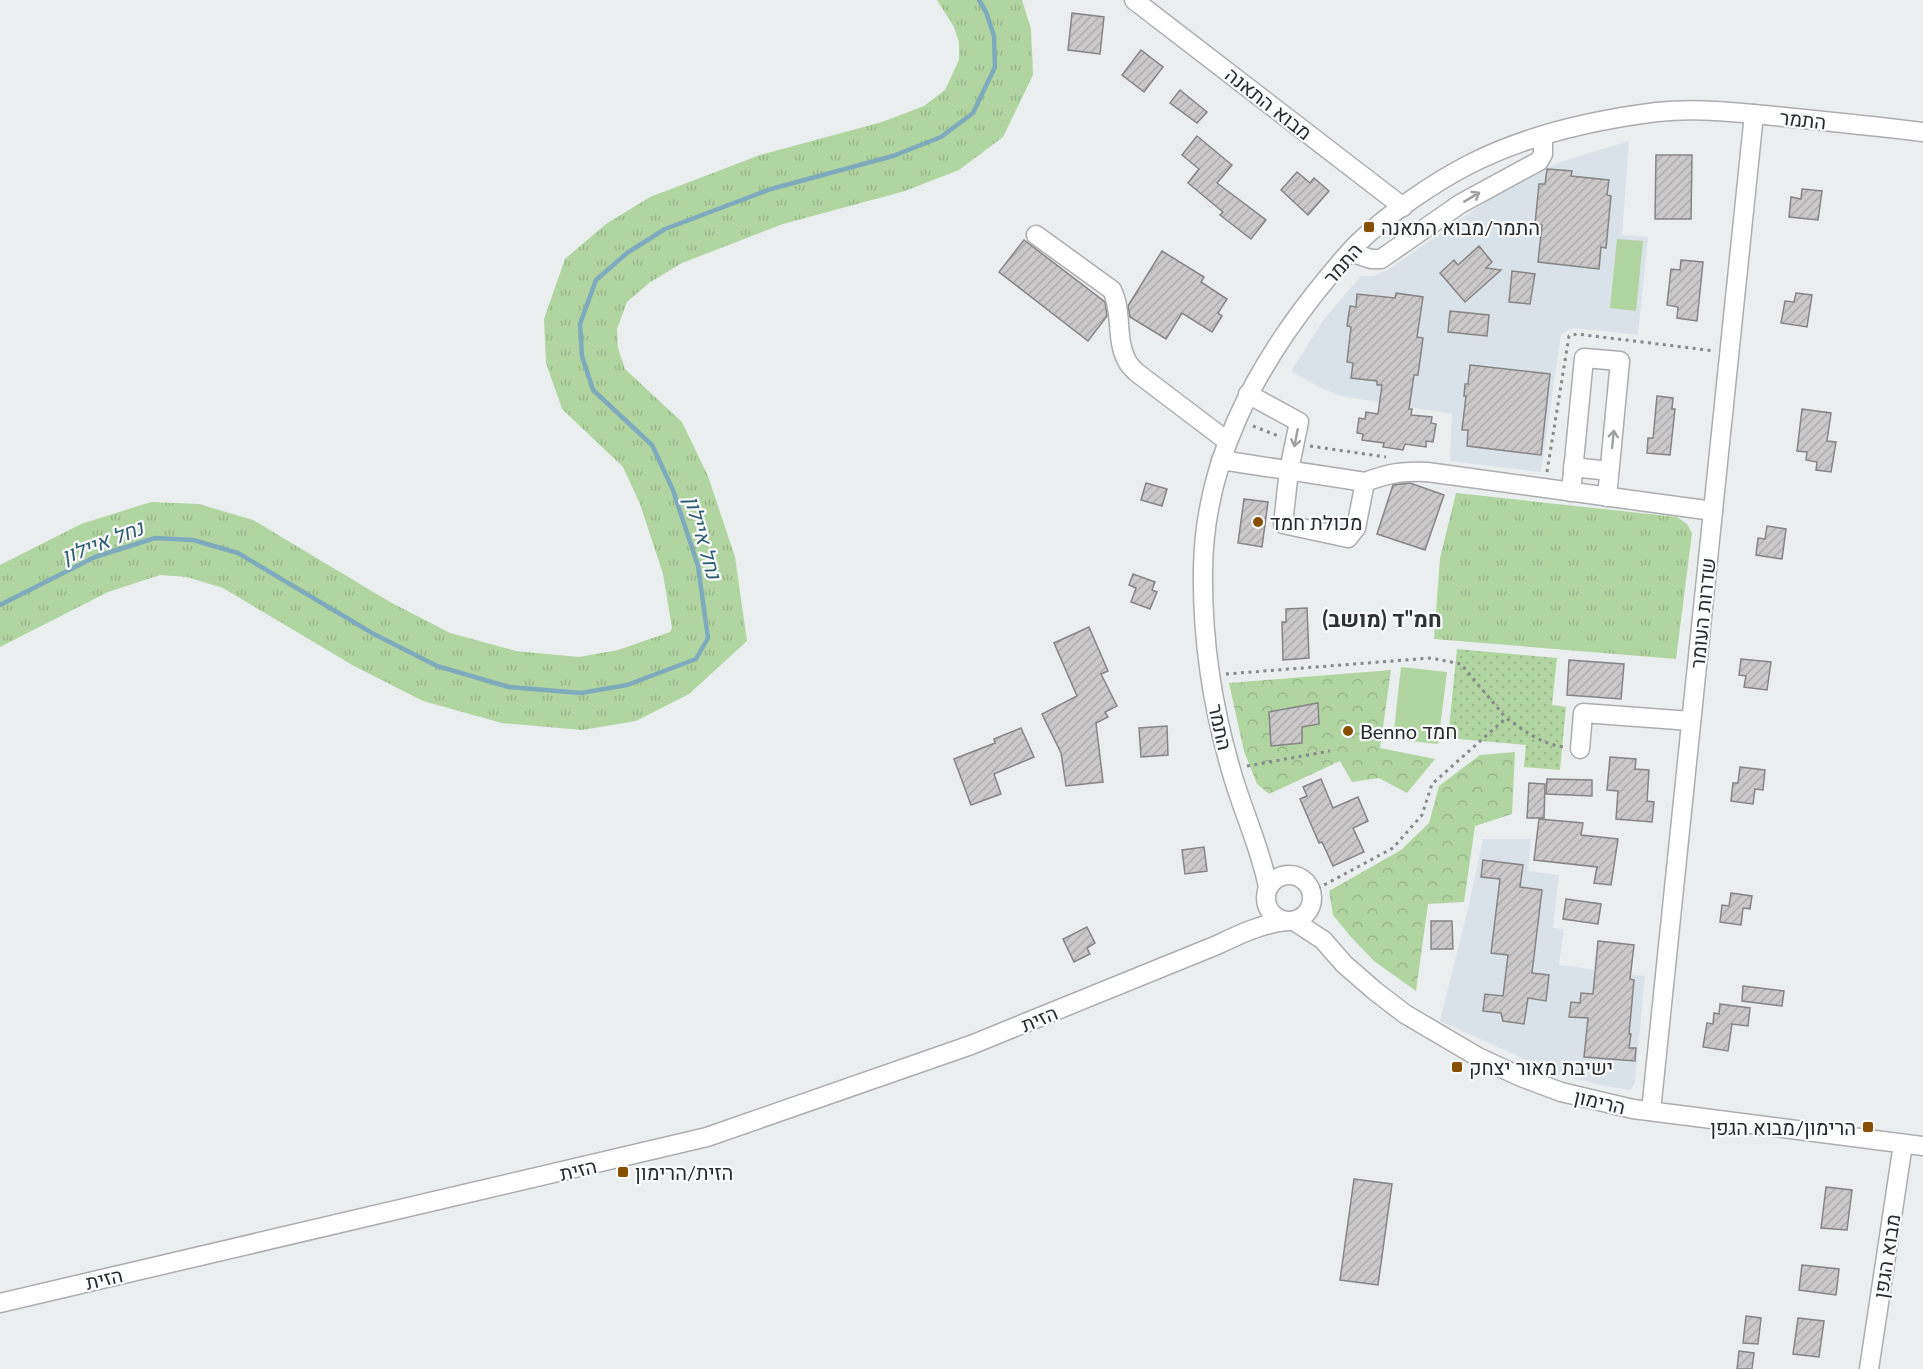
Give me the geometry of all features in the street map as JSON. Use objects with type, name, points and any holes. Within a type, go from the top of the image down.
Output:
[{"type":"street","name":"מבוא התאנה","points":[[1134,0],[1403,207]]},
{"type":"street","name":"התמר","points":[[1267,891],[1257,842],[1230,769],[1210,676],[1203,571],[1205,527],[1213,487],[1227,441],[1248,394],[1292,323],[1350,252],[1378,225],[1431,187],[1470,164],[1515,145],[1566,129],[1613,118],[1660,112],[1708,110],[1923,132]]},
{"type":"street","name":"שדרות העומר","points":[[1651,1111],[1754,114]]},
{"type":"street","points":[[1350,252],[1371,259],[1381,259],[1460,204],[1539,161],[1544,153],[1544,136]]},
{"type":"street","points":[[1036,235],[1112,290],[1118,301],[1122,348],[1127,361],[1136,372],[1227,441]]},
{"type":"street","points":[[1571,492],[1584,358],[1620,361],[1607,497]]},
{"type":"street","points":[[1248,394],[1299,422],[1289,470],[1283,524],[1348,538],[1356,528],[1365,482]]},
{"type":"street","points":[[1221,460],[1365,482],[1388,473],[1427,472],[1713,512]]},
{"type":"street","points":[[1574,467],[1610,471]]},
{"type":"street","points":[[1580,749],[1583,713],[1691,721]]},
{"type":"street","name":"התמר","points":[[1257,842],[1284,867],[1299,877]]},
{"type":"street","points":[[1287,874],[1299,877],[1308,885],[1311,900],[1301,918],[1290,921],[1279,919],[1268,909],[1267,891],[1273,881],[1287,874]]},
{"type":"street","name":"הזית","points":[[1238,935],[1259,908],[1267,891]]},
{"type":"street","name":"הרימון","points":[[1311,900],[1323,940]]},
{"type":"street","name":"הרימון","points":[[1290,921],[1323,940],[1344,964],[1405,1014],[1478,1057],[1561,1092],[1651,1111],[1923,1146]]},
{"type":"street","name":"הזית","points":[[0,1303],[707,1137],[971,1046],[1238,935],[1262,926],[1290,921]]},
{"type":"street","name":"מבוא הגפן","points":[[1869,1369],[1903,1144]]},
{"type":"path","points":[[1236,420],[1320,449],[1391,458]]},
{"type":"path","points":[[1210,676],[1431,658],[1461,664],[1506,718],[1534,738],[1556,746],[1580,749]]},
{"type":"path","points":[[1311,900],[1393,848],[1422,814],[1432,784],[1506,718]]},
{"type":"path","points":[[1230,769],[1330,751]]},
{"type":"shaded area","points":[[1629,141],[1622,235],[1648,237],[1638,335],[1575,328],[1561,335],[1541,472],[1450,461],[1452,414],[1341,396],[1291,371],[1324,319],[1361,276],[1374,276],[1389,269],[1520,178],[1563,161]]},
{"type":"shaded area","points":[[1483,839],[1531,839],[1528,871],[1559,875],[1553,928],[1564,929],[1559,965],[1645,976],[1635,1082],[1631,1090],[1604,1086],[1558,1074],[1440,1021]]},
{"type":"green space","points":[[937,0],[1022,0],[1031,29],[1033,75],[1003,137],[959,170],[905,191],[783,224],[682,263],[649,283],[627,302],[617,329],[618,348],[625,369],[682,422],[708,476],[735,557],[747,641],[689,694],[636,721],[582,730],[502,723],[423,701],[354,666],[223,588],[187,577],[160,575],[108,592],[0,647],[0,565],[81,524],[151,502],[199,504],[253,520],[390,602],[450,633],[516,651],[579,657],[618,650],[670,632],[672,628],[663,574],[640,504],[623,467],[562,409],[546,363],[544,319],[565,259],[606,224],[650,197],[760,155],[882,122],[924,106],[945,90],[959,60],[959,42],[954,27]]},
{"type":"green space","points":[[1617,239],[1643,241],[1636,311],[1610,308]]},
{"type":"green space","points":[[1456,493],[1677,517],[1687,524],[1692,533],[1676,659],[1434,639],[1440,558]]},
{"type":"green space","points":[[1457,649],[1557,658],[1552,705],[1566,707],[1560,770],[1524,767],[1526,745],[1448,738]]},
{"type":"green space","points":[[1401,667],[1447,672],[1438,744],[1393,739]]},
{"type":"green space","points":[[1391,670],[1380,748],[1435,759],[1407,793],[1379,778],[1352,782],[1340,761],[1269,794],[1257,784],[1244,751],[1229,683]]},
{"type":"green space","points":[[1515,752],[1512,814],[1475,826],[1464,902],[1428,904],[1416,991],[1374,961],[1351,937],[1333,915],[1329,891],[1401,850],[1429,823],[1439,786],[1480,755]]},
{"type":"building","points":[[1072,13],[1104,17],[1100,54],[1068,50]]},
{"type":"building","points":[[1141,50],[1163,67],[1144,92],[1122,75]]},
{"type":"building","points":[[1180,90],[1207,112],[1197,123],[1170,103]]},
{"type":"building","points":[[1197,136],[1232,165],[1217,183],[1266,220],[1251,239],[1220,215],[1223,212],[1188,183],[1199,169],[1182,155]]},
{"type":"building","points":[[1656,155],[1692,155],[1691,219],[1655,219]]},
{"type":"building","points":[[1547,169],[1572,171],[1571,176],[1609,180],[1607,195],[1611,196],[1606,248],[1601,247],[1599,269],[1538,262],[1542,225],[1535,224],[1539,184],[1545,184]]},
{"type":"building","points":[[1297,172],[1310,183],[1314,178],[1329,191],[1308,215],[1281,190]]},
{"type":"building","points":[[1802,189],[1822,191],[1818,220],[1789,217],[1791,197],[1801,199]]},
{"type":"building","points":[[1024,240],[1105,302],[1107,316],[1088,341],[999,272]]},
{"type":"building","points":[[1479,246],[1492,262],[1486,268],[1501,270],[1465,302],[1440,273],[1454,260],[1458,265]]},
{"type":"building","points":[[1162,251],[1204,277],[1201,282],[1227,299],[1218,313],[1222,316],[1212,332],[1182,313],[1166,339],[1130,317],[1128,306]]},
{"type":"building","points":[[1681,260],[1703,262],[1697,321],[1677,318],[1678,307],[1667,305],[1671,269],[1680,270]]},
{"type":"building","points":[[1512,271],[1535,274],[1530,304],[1509,302]]},
{"type":"building","points":[[1396,293],[1423,297],[1417,337],[1423,338],[1418,375],[1414,375],[1409,409],[1412,409],[1411,415],[1432,417],[1431,423],[1436,424],[1433,442],[1426,441],[1426,447],[1405,444],[1403,450],[1383,447],[1384,443],[1362,440],[1363,434],[1357,433],[1359,418],[1365,419],[1366,412],[1378,414],[1382,385],[1377,385],[1377,381],[1351,378],[1353,363],[1347,362],[1351,327],[1347,326],[1350,306],[1356,307],[1357,294],[1395,298]]},
{"type":"building","points":[[1796,293],[1812,295],[1807,327],[1781,323],[1785,301],[1794,302]]},
{"type":"building","points":[[1450,311],[1489,315],[1487,336],[1448,332]]},
{"type":"building","points":[[1470,365],[1550,374],[1541,455],[1467,446],[1468,430],[1462,430],[1465,384],[1468,384]]},
{"type":"building","points":[[1657,396],[1673,398],[1672,409],[1675,409],[1670,455],[1647,453],[1648,438],[1653,438]]},
{"type":"building","points":[[1802,409],[1831,413],[1827,441],[1836,442],[1831,472],[1816,470],[1817,462],[1806,460],[1807,452],[1797,451]]},
{"type":"building","points":[[1146,483],[1167,489],[1162,506],[1141,500]]},
{"type":"building","points":[[1410,483],[1444,495],[1425,550],[1377,534],[1393,485]]},
{"type":"building","points":[[1244,499],[1268,502],[1262,547],[1238,543]]},
{"type":"building","points":[[1767,526],[1786,529],[1782,559],[1756,555],[1758,538],[1765,539]]},
{"type":"building","points":[[1133,574],[1155,582],[1152,590],[1157,592],[1150,609],[1131,602],[1136,588],[1129,585]]},
{"type":"building","points":[[1307,608],[1309,658],[1283,660],[1282,622],[1286,622],[1286,609]]},
{"type":"building","points":[[1089,627],[1108,671],[1101,674],[1117,706],[1105,712],[1108,717],[1096,723],[1103,782],[1066,786],[1061,753],[1042,714],[1077,696],[1054,643]]},
{"type":"building","points":[[1741,659],[1771,662],[1767,690],[1744,687],[1746,676],[1739,675]]},
{"type":"building","points":[[1569,660],[1624,664],[1621,699],[1567,695]]},
{"type":"building","points":[[1318,703],[1319,724],[1302,727],[1302,743],[1271,746],[1269,712]]},
{"type":"building","points":[[1167,726],[1168,755],[1141,757],[1139,728]]},
{"type":"building","points":[[1021,728],[1034,757],[994,774],[1001,794],[971,805],[954,759],[995,743],[994,739]]},
{"type":"building","points":[[1610,757],[1636,759],[1635,769],[1649,770],[1647,801],[1654,802],[1652,822],[1616,819],[1618,791],[1607,790]]},
{"type":"building","points":[[1740,767],[1765,770],[1763,790],[1755,789],[1753,804],[1731,801],[1733,783],[1738,783]]},
{"type":"building","points":[[1321,779],[1333,808],[1358,797],[1368,821],[1353,828],[1364,852],[1333,866],[1322,842],[1319,843],[1300,799],[1307,796],[1303,787]]},
{"type":"building","points":[[1547,779],[1592,780],[1592,796],[1546,794]]},
{"type":"building","points":[[1529,783],[1545,784],[1544,818],[1527,818]]},
{"type":"building","points":[[1539,819],[1583,823],[1581,835],[1618,839],[1611,885],[1594,883],[1597,867],[1534,860]]},
{"type":"building","points":[[1204,847],[1207,871],[1185,874],[1182,850]]},
{"type":"building","points":[[1483,860],[1523,865],[1520,887],[1542,890],[1532,973],[1549,975],[1546,1001],[1528,998],[1524,1024],[1503,1021],[1501,1013],[1483,1011],[1485,994],[1503,996],[1508,955],[1491,953],[1500,879],[1481,877]]},
{"type":"building","points":[[1731,893],[1752,896],[1750,909],[1743,908],[1741,925],[1720,922],[1722,905],[1729,906]]},
{"type":"building","points":[[1566,899],[1601,904],[1598,924],[1563,919]]},
{"type":"building","points":[[1431,921],[1452,921],[1453,949],[1431,949]]},
{"type":"building","points":[[1087,927],[1095,943],[1087,948],[1090,954],[1074,962],[1063,939]]},
{"type":"building","points":[[1598,941],[1634,945],[1630,979],[1634,980],[1629,1048],[1636,1048],[1635,1061],[1584,1057],[1588,1018],[1569,1017],[1571,1002],[1580,1003],[1581,993],[1593,994]]},
{"type":"building","points":[[1743,986],[1784,991],[1782,1006],[1742,1001]]},
{"type":"building","points":[[1720,1004],[1750,1008],[1748,1026],[1732,1024],[1728,1051],[1703,1047],[1707,1023],[1713,1024],[1714,1013],[1719,1014]]},
{"type":"building","points":[[1354,1179],[1392,1184],[1378,1285],[1340,1280]]},
{"type":"building","points":[[1826,1187],[1852,1190],[1847,1230],[1821,1228]]},
{"type":"building","points":[[1802,1265],[1839,1269],[1836,1295],[1799,1290]]},
{"type":"building","points":[[1746,1316],[1761,1318],[1758,1344],[1743,1343]]},
{"type":"building","points":[[1798,1318],[1824,1321],[1819,1357],[1793,1354]]},
{"type":"building","points":[[1739,1351],[1754,1353],[1752,1369],[1737,1369]]},
{"type":"waterway","name":"נחל איילון","points":[[0,605],[95,557],[155,538],[193,540],[238,553],[372,633],[437,666],[509,687],[581,693],[627,685],[696,659],[708,638],[698,566],[673,490],[652,445],[593,390],[582,356],[580,324],[596,280],[627,253],[665,229],[771,189],[893,156],[941,137],[973,113],[995,67],[994,36],[986,12],[979,0]]},
{"type":"place","name":"התמר/מבוא התאנה","points":[[1369,227]]},
{"type":"place","name":"מכולת חמד","points":[[1258,522]]},
{"type":"place","name":"Benno חמד","points":[[1348,731]]},
{"type":"place","name":"ישיבת מאור יצחק","points":[[1457,1067]]},
{"type":"place","name":"הרימון/מבוא הגפן","points":[[1868,1127]]},
{"type":"place","name":"הזית/הרימון","points":[[623,1172]]},
{"type":"district","name":"חמ\"ד (מושב)","points":[[1382,618]]}]
